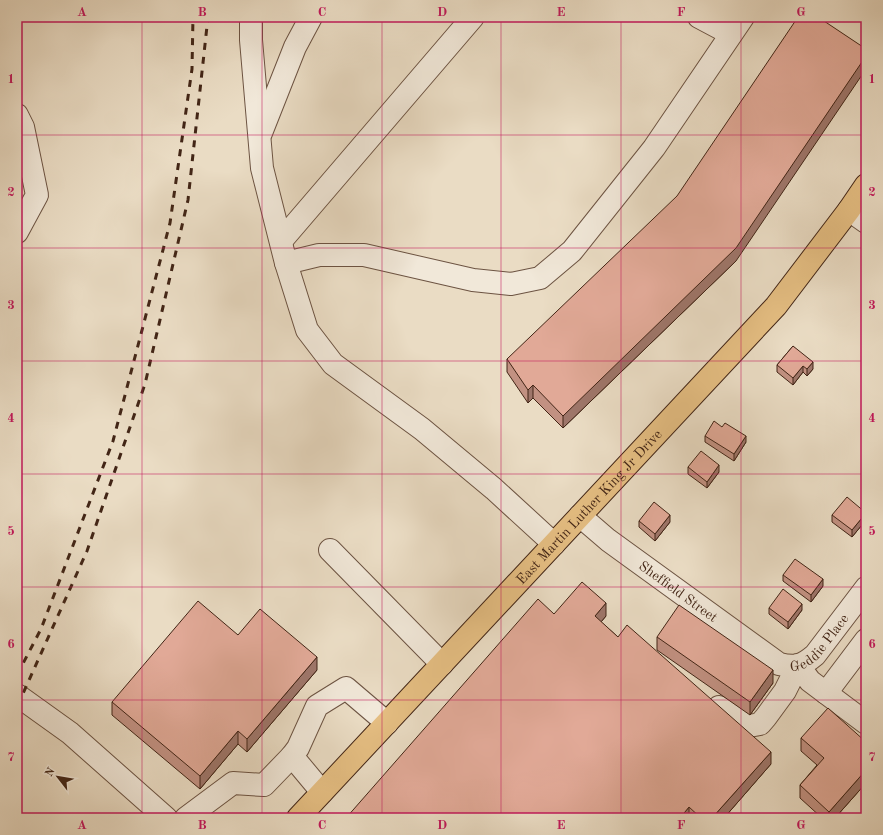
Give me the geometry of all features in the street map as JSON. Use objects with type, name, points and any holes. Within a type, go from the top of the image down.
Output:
[{"type":"main road","name":"East Martin Luther King Jr Drive","points":[[298,818],[776,306],[858,216],[866,185]]},
{"type":"street","points":[[252,17],[251,40],[262,168],[286,263],[307,330],[333,364],[422,429],[494,489],[554,544]]},
{"type":"street","points":[[260,138],[295,47],[311,17]]},
{"type":"street","points":[[281,241],[473,17]]},
{"type":"street","points":[[286,263],[319,255],[364,255],[473,280],[511,284],[540,278],[572,251],[654,148],[737,26],[699,17]]},
{"type":"street","points":[[17,115],[23,127],[37,196],[17,232]]},
{"type":"street","name":"Sheffield Street","points":[[580,516],[608,540],[789,665],[866,723]]},
{"type":"street","points":[[330,550],[442,664]]},
{"type":"street","name":"Geddie Place","points":[[789,665],[807,661],[815,654],[866,588]]},
{"type":"street","points":[[826,693],[866,640]]},
{"type":"street","points":[[719,707],[749,726],[760,724],[785,691],[789,665]]},
{"type":"street","points":[[186,818],[233,782],[264,785],[298,748],[317,706],[346,688],[387,723]]},
{"type":"street","points":[[17,695],[70,733],[166,818]]},
{"type":"street","points":[[292,756],[322,792]]},
{"type":"building","points":[[798,17],[818,17],[866,49],[866,56],[736,248],[563,416],[533,385],[528,390],[507,359],[677,196]]},
{"type":"building","points":[[793,346],[813,362],[807,369],[803,366],[793,378],[777,365]]},
{"type":"building","points":[[714,421],[722,427],[725,423],[746,436],[734,454],[705,436]]},
{"type":"building","points":[[701,451],[719,465],[707,482],[688,467]]},
{"type":"building","points":[[847,497],[866,513],[852,530],[832,515]]},
{"type":"building","points":[[654,502],[670,515],[655,534],[639,521]]},
{"type":"building","points":[[795,559],[823,579],[811,595],[783,575]]},
{"type":"building","points":[[582,582],[606,603],[595,616],[618,637],[627,625],[771,752],[712,818],[701,818],[689,807],[680,818],[346,818],[538,599],[554,614]]},
{"type":"building","points":[[783,589],[802,604],[788,622],[769,608]]},
{"type":"building","points":[[198,601],[238,635],[260,609],[317,657],[247,739],[238,731],[200,776],[112,702]]},
{"type":"building","points":[[679,605],[773,670],[750,702],[657,637]]},
{"type":"building","points":[[828,708],[866,742],[866,770],[829,812],[800,785],[824,758],[801,738]]},
{"type":"railway","points":[[17,675],[41,629],[113,441],[170,223],[192,69],[193,17]]},
{"type":"railway","points":[[17,705],[87,551],[145,384],[188,200],[208,17]]}]
